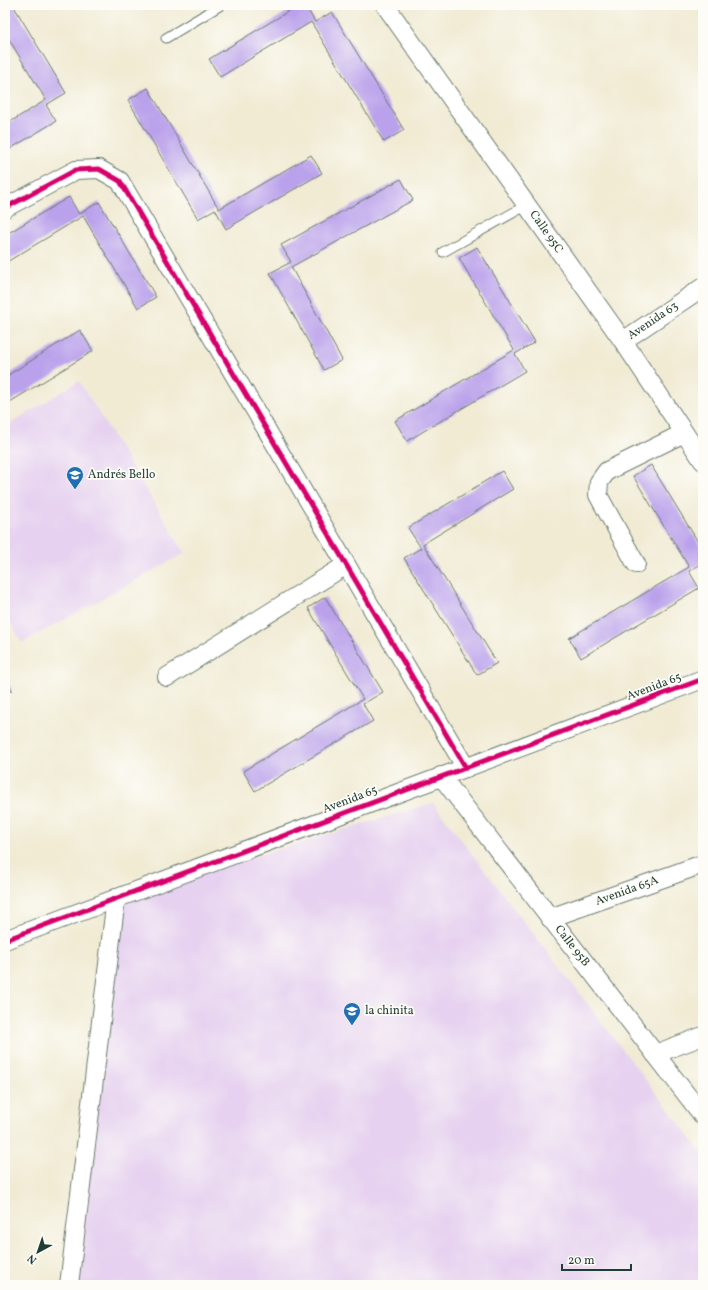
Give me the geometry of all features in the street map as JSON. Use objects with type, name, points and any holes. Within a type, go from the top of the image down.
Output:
[{"type":"street","name":"Calle 95C","points":[[386,5],[624,341],[703,461]]},
{"type":"street","points":[[5,208],[76,170],[99,169],[120,181],[466,768]]},
{"type":"street","name":"Avenida 63","points":[[624,341],[703,287]]},
{"type":"street","points":[[636,564],[598,495],[599,482],[607,471],[684,433]]},
{"type":"street","points":[[167,677],[346,565]]},
{"type":"street","name":"Avenida 65","points":[[5,940],[703,679]]},
{"type":"street","name":"Calle 95B","points":[[441,776],[703,1116]]},
{"type":"street","name":"Avenida 65A","points":[[550,918],[703,864]]},
{"type":"street","points":[[69,1285],[116,898]]},
{"type":"street","points":[[655,1054],[703,1036]]},
{"type":"lane","points":[[166,38],[221,5]]},
{"type":"lane","points":[[443,252],[527,205]]},
{"type":"shaded area","name":"Andrés Bello","points":[[79,381],[185,553],[22,643],[5,612],[5,427]]},
{"type":"shaded area","name":"la chinita","points":[[433,803],[703,1154],[703,1285],[69,1285],[116,898]]},
{"type":"building","points":[[5,5],[13,5],[66,93],[46,105],[56,121],[5,152],[5,125],[46,100],[5,33]]},
{"type":"building","points":[[299,5],[305,5],[315,22],[332,12],[404,130],[384,142],[311,22],[220,77],[209,59]]},
{"type":"building","points":[[148,88],[219,209],[311,155],[322,173],[226,229],[215,209],[198,219],[128,100]]},
{"type":"building","points":[[401,179],[413,200],[291,267],[342,360],[324,370],[270,273],[291,262],[281,245]]},
{"type":"building","points":[[69,197],[79,214],[99,202],[156,297],[138,308],[83,216],[5,263],[5,235]]},
{"type":"building","points":[[477,247],[535,342],[515,354],[525,371],[407,441],[395,421],[514,350],[459,258]]},
{"type":"building","points":[[80,330],[93,351],[5,405],[5,377]]},
{"type":"building","points":[[651,465],[703,550],[703,563],[689,571],[699,588],[581,658],[569,638],[689,567],[633,476]]},
{"type":"building","points":[[502,471],[513,489],[423,544],[497,663],[477,675],[404,558],[421,548],[408,528]]},
{"type":"building","points":[[325,597],[383,692],[363,704],[373,721],[255,791],[243,771],[363,699],[308,608]]},
{"type":"building","points":[[5,677],[12,690],[5,694]]},
{"type":"cycle path","points":[[5,208],[76,170],[99,169],[120,181],[466,768]]},
{"type":"cycle path","points":[[5,940],[703,679]]},
{"type":"place","name":"Andrés Bello","points":[[75,490]]},
{"type":"place","name":"la chinita","points":[[352,1026]]}]
